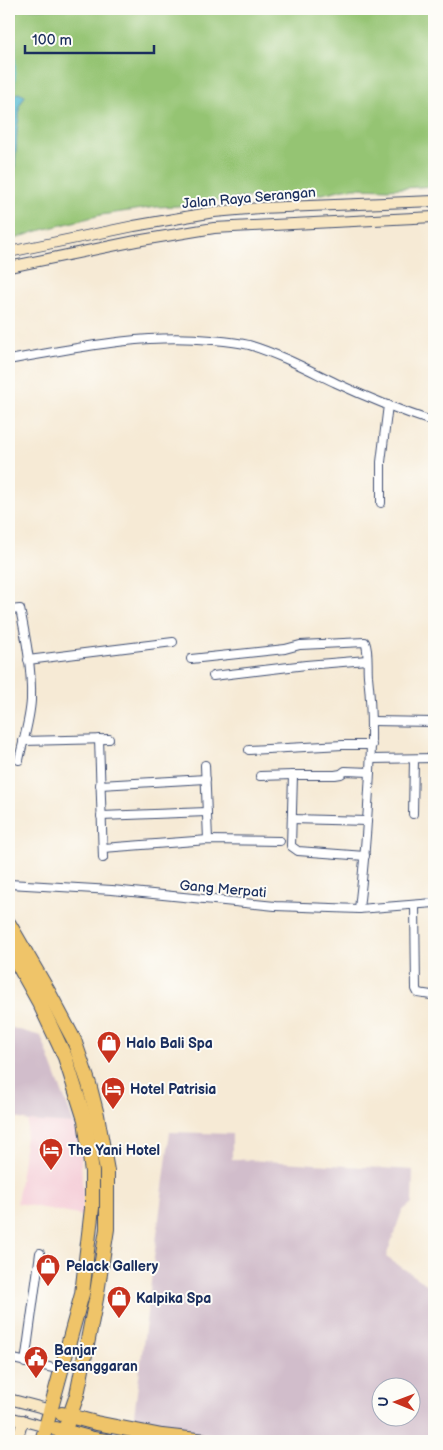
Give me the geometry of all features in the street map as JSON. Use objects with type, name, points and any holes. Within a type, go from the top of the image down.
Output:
[{"type":"highway","points":[[9,924],[74,1040],[92,1092],[107,1172],[107,1229],[94,1308],[77,1395],[63,1436]]},
{"type":"highway","points":[[9,948],[40,1002],[65,1058],[85,1120],[92,1172],[91,1224],[82,1294],[42,1441]]},
{"type":"highway","points":[[50,1410],[96,1423],[202,1441]]},
{"type":"highway","points":[[46,1427],[63,1436],[106,1441]]},
{"type":"street","name":"Jalan Raya Serangan","points":[[13,251],[214,212],[434,201]]},
{"type":"street","name":"Jalan Raya Serangan","points":[[12,266],[136,241],[214,228],[434,217]]},
{"type":"street","points":[[9,360],[102,343],[131,340],[180,338],[232,342],[249,345],[284,358],[334,382],[434,422]]},
{"type":"street","points":[[381,503],[381,462],[388,405]]},
{"type":"street","points":[[9,610],[20,609],[28,660],[31,701],[19,760]]},
{"type":"street","points":[[28,660],[173,642]]},
{"type":"street","points":[[191,659],[285,649],[300,645],[365,642],[368,652],[372,745],[365,856],[359,909]]},
{"type":"street","points":[[213,676],[367,660]]},
{"type":"street","points":[[372,721],[434,722]]},
{"type":"street","points":[[99,739],[103,858]]},
{"type":"street","points":[[23,741],[109,739]]},
{"type":"street","points":[[248,750],[372,745]]},
{"type":"street","points":[[413,814],[414,758]]},
{"type":"street","points":[[371,759],[434,758]]},
{"type":"street","points":[[205,765],[208,840]]},
{"type":"street","points":[[260,776],[335,775],[345,771],[370,772]]},
{"type":"street","points":[[293,775],[291,846],[298,851],[365,856]]},
{"type":"street","points":[[100,785],[206,779]]},
{"type":"street","points":[[101,816],[207,812]]},
{"type":"street","points":[[292,819],[367,821]]},
{"type":"street","points":[[103,848],[208,840],[280,841]]},
{"type":"street","name":"Gang Merpati","points":[[9,884],[112,890],[275,906],[359,909],[434,903]]},
{"type":"street","points":[[415,905],[416,989],[418,993],[431,995]]},
{"type":"street","points":[[25,1363],[40,1253]]},
{"type":"street","points":[[9,1358],[62,1370]]},
{"type":"street","points":[[9,1399],[50,1410]]},
{"type":"street","points":[[9,1416],[46,1427]]},
{"type":"street","points":[[17,1441],[23,1420]]},
{"type":"shaded area","points":[[9,1027],[41,1036],[74,1124],[28,1121],[9,1116]]},
{"type":"shaded area","name":"The Yani Hotel","points":[[28,1121],[74,1124],[80,1145],[83,1216],[17,1203]]},
{"type":"shaded area","points":[[170,1132],[232,1134],[232,1159],[413,1170],[412,1203],[402,1211],[386,1257],[434,1289],[433,1441],[277,1441],[203,1434],[133,1424]]},
{"type":"green space","points":[[16,9],[434,9],[434,186],[388,189],[355,188],[322,194],[289,194],[156,207],[101,215],[34,232],[12,240],[17,128],[19,106],[25,96],[18,93],[10,98],[9,107],[9,25],[13,25],[17,12]]},
{"type":"water","points":[[18,93],[25,96],[19,106],[17,128],[9,283],[9,107],[10,98]]},
{"type":"waterway","points":[[9,33],[15,41],[14,98]]},
{"type":"place","name":"Halo Bali Spa","points":[[109,1064]]},
{"type":"place","name":"Hotel Patrisia","points":[[113,1110]]},
{"type":"place","name":"The Yani Hotel","points":[[51,1171]]},
{"type":"place","name":"Pelack Gallery","points":[[48,1287]]},
{"type":"place","name":"Kalpika Spa","points":[[119,1319]]},
{"type":"place","name":"Banjar Pesanggaran","points":[[36,1379]]}]
